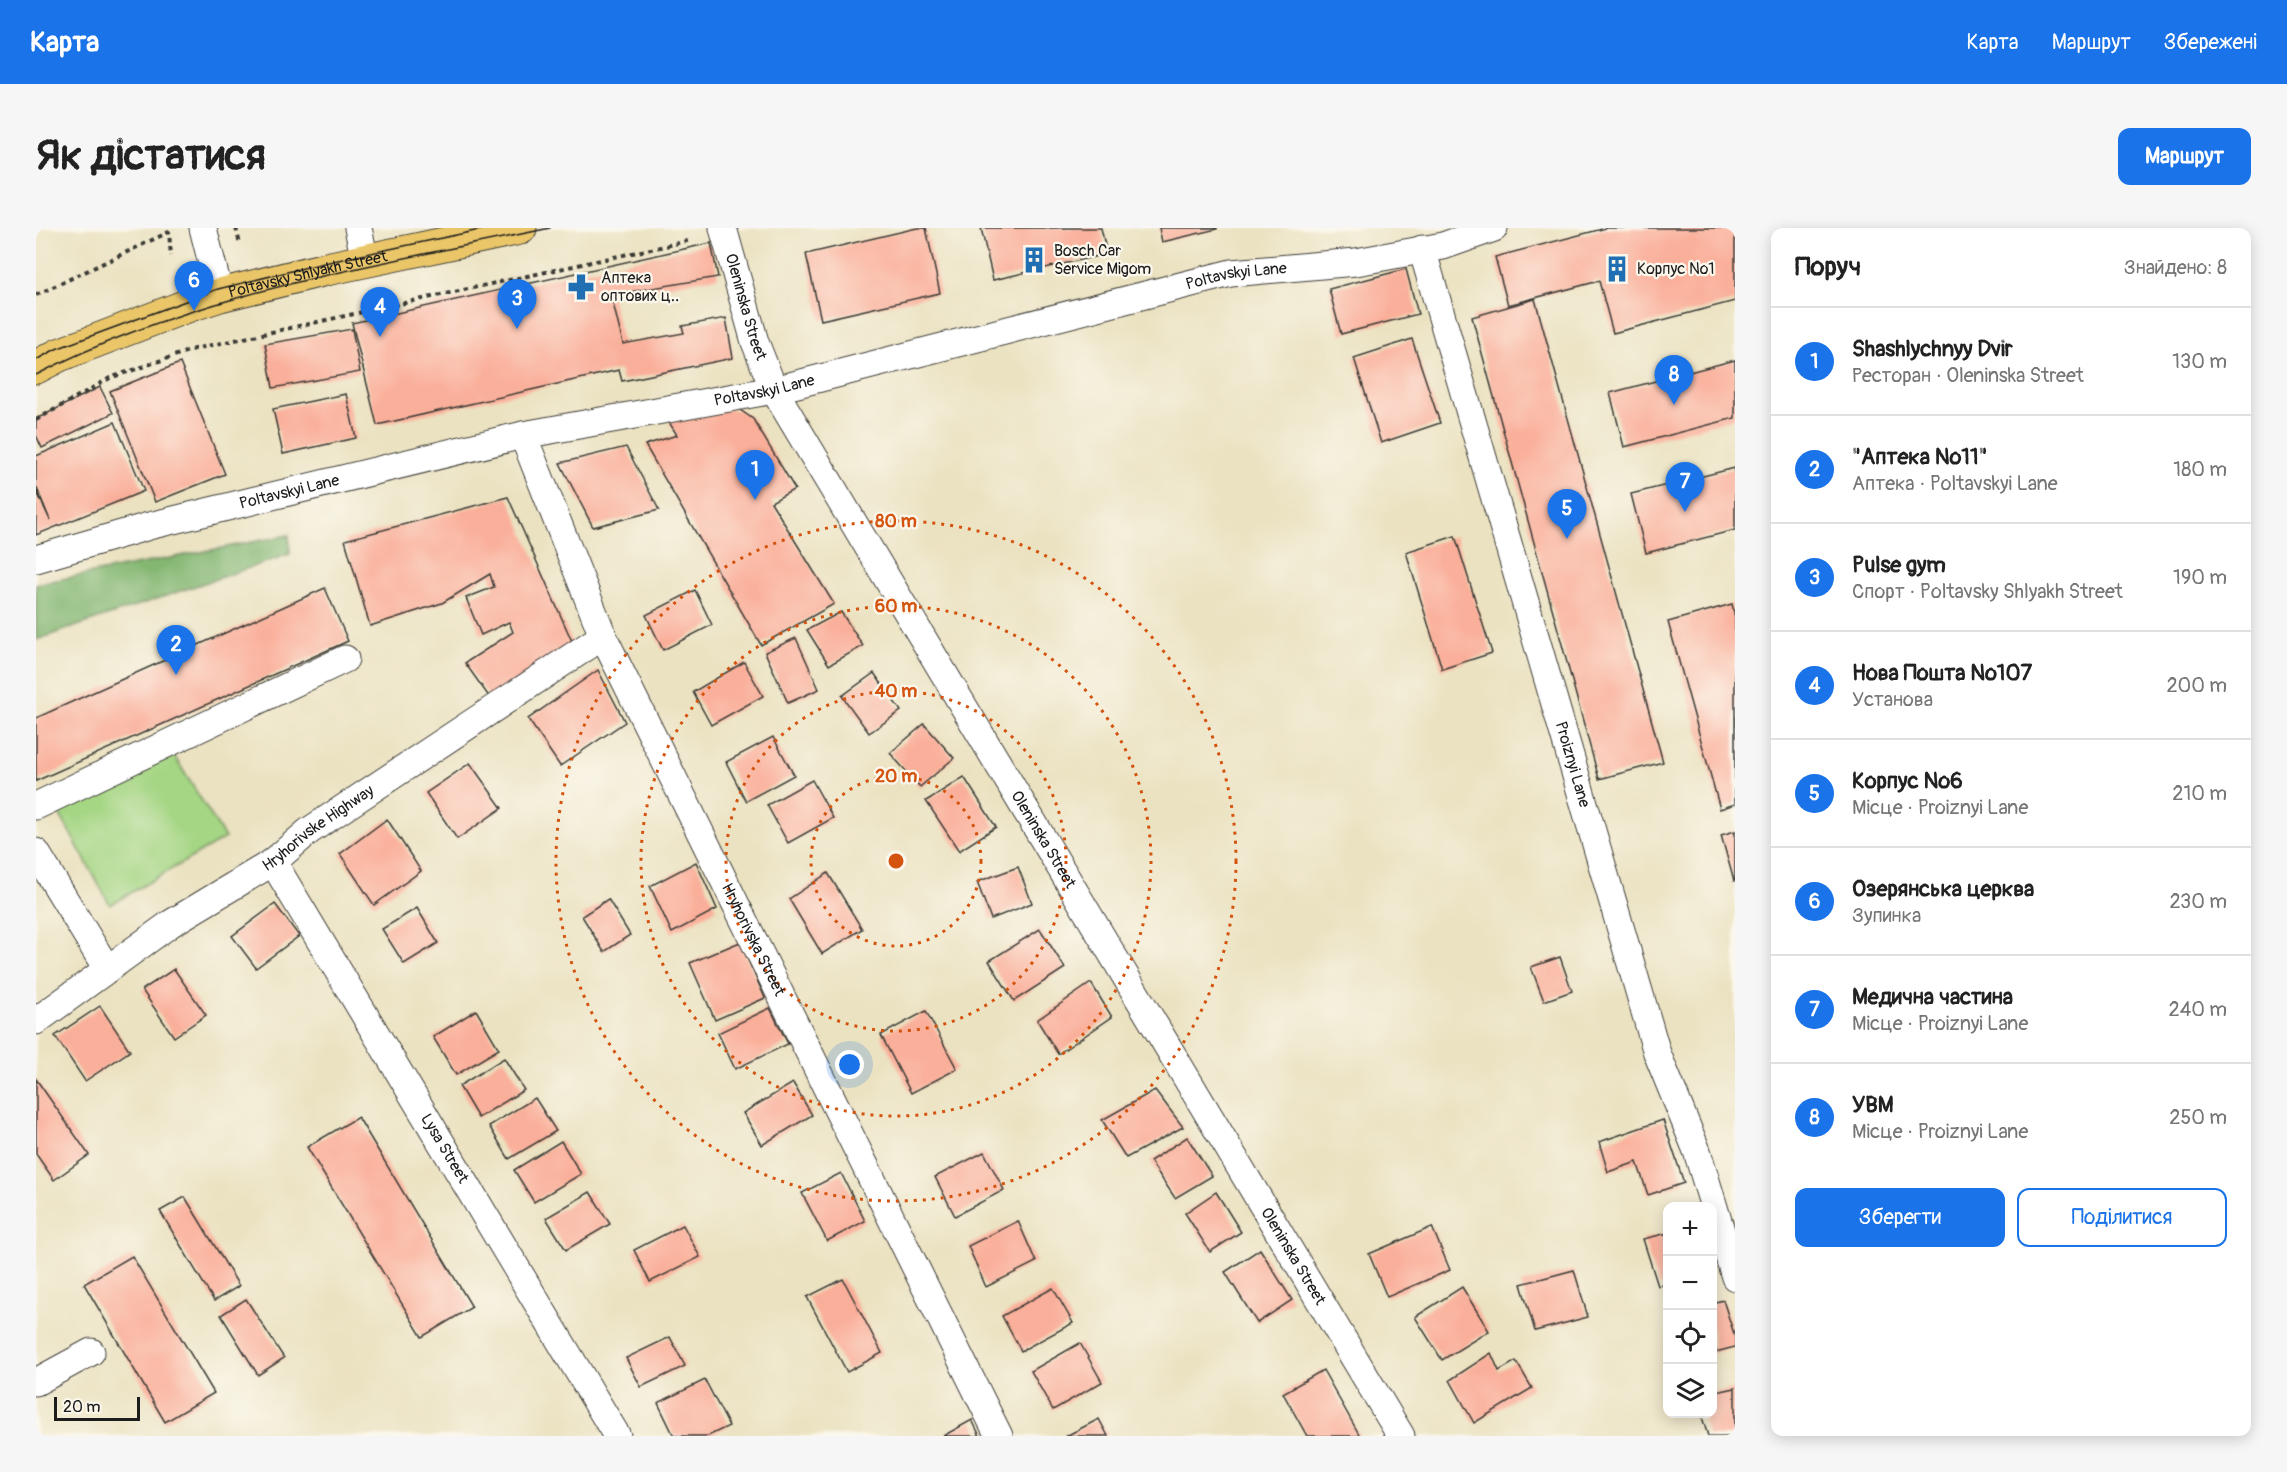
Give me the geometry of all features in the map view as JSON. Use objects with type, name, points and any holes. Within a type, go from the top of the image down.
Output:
[{"type":"main road","name":"Poltavsky Shlyakh Street","points":[[36,367],[58,355],[220,295],[520,228]]},
{"type":"street","points":[[203,228],[220,295]]},
{"type":"street","points":[[358,228],[365,261]]},
{"type":"street","name":"Oleninska Street","points":[[723,228],[755,342],[774,390],[1401,1436]]},
{"type":"street","name":"Poltavskyi Lane","points":[[36,559],[150,526],[523,435],[774,390],[1231,273],[1356,262],[1443,246],[1494,228]]},
{"type":"street","name":"Proiznyi Lane","points":[[1422,249],[1657,1053],[1697,1151],[1735,1277]]},
{"type":"street","name":"Hryhorivska Street","points":[[523,435],[603,636],[999,1436]]},
{"type":"street","name":"Hryhorivske Highway","points":[[36,1021],[170,924],[273,862],[309,831],[603,636]]},
{"type":"street","points":[[36,806],[345,659]]},
{"type":"street","points":[[36,852],[107,969]]},
{"type":"street","name":"Lysa Street","points":[[273,862],[617,1436]]},
{"type":"street","points":[[36,1382],[91,1352]]},
{"type":"path","points":[[236,228],[240,244]]},
{"type":"path","points":[[36,295],[169,232],[171,256]]},
{"type":"path","points":[[36,420],[110,378],[194,349],[692,240]]},
{"type":"green space","points":[[289,535],[290,554],[36,640],[36,584]]},
{"type":"green space","points":[[173,754],[225,838],[110,905],[58,811]]},
{"type":"building","points":[[917,228],[926,228],[940,293],[821,320],[806,254]]},
{"type":"building","name":"Bosch Car Service Migom","points":[[981,228],[1101,228],[1107,254],[993,280]]},
{"type":"building","points":[[1159,228],[1217,228],[1217,229],[1162,242]]},
{"type":"building","name":"Корпус №1","points":[[1606,228],[1735,228],[1735,301],[1613,333],[1599,281],[1508,305],[1495,257]]},
{"type":"building","points":[[711,243],[718,277],[611,295],[623,344],[684,333],[682,326],[726,318],[733,358],[622,381],[619,370],[377,425],[352,323]]},
{"type":"building","points":[[1406,269],[1418,314],[1341,334],[1329,289]]},
{"type":"building","points":[[1535,299],[1663,762],[1599,779],[1472,317]]},
{"type":"building","points":[[352,329],[360,372],[273,388],[265,344]]},
{"type":"building","points":[[1412,339],[1440,423],[1381,443],[1354,358]]},
{"type":"building","points":[[1735,360],[1735,418],[1624,447],[1610,393]]},
{"type":"building","points":[[180,363],[225,474],[155,502],[110,391]]},
{"type":"building","points":[[100,387],[113,413],[42,448],[36,435],[36,419]]},
{"type":"building","points":[[346,394],[356,438],[283,454],[273,409]]},
{"type":"building","points":[[723,409],[740,410],[753,419],[795,489],[771,502],[834,604],[761,645],[645,445],[677,435],[669,422]]},
{"type":"building","points":[[115,422],[144,491],[36,535],[36,490],[50,520],[36,486],[36,456]]},
{"type":"building","points":[[626,447],[659,510],[593,527],[560,463]]},
{"type":"building","points":[[1735,468],[1735,530],[1646,553],[1631,494]]},
{"type":"building","points":[[508,497],[575,648],[495,705],[465,663],[513,632],[509,622],[481,635],[466,598],[494,587],[490,574],[442,603],[370,626],[345,540]]},
{"type":"building","points":[[1455,536],[1492,653],[1442,669],[1406,552]]},
{"type":"building","points":[[325,588],[348,641],[36,781],[36,718]]},
{"type":"building","points":[[695,590],[712,625],[663,650],[646,615]]},
{"type":"building","points":[[1732,604],[1735,617],[1735,804],[1720,809],[1668,622]]},
{"type":"building","points":[[841,612],[863,646],[829,665],[807,630]]},
{"type":"building","points":[[796,638],[819,689],[788,703],[765,652]]},
{"type":"building","points":[[744,662],[763,696],[711,725],[693,692]]},
{"type":"building","points":[[598,670],[625,722],[560,766],[528,719]]},
{"type":"building","points":[[874,673],[901,711],[869,733],[842,696]]},
{"type":"building","points":[[924,724],[954,758],[920,787],[890,753]]},
{"type":"building","points":[[773,737],[794,775],[746,801],[726,762]]},
{"type":"building","points":[[470,763],[502,808],[457,839],[426,793]]},
{"type":"building","points":[[964,777],[996,827],[959,851],[926,801]]},
{"type":"building","points":[[812,780],[833,818],[788,843],[767,805]]},
{"type":"building","points":[[387,819],[421,871],[374,905],[340,854]]},
{"type":"building","points":[[1735,831],[1735,881],[1734,881],[1721,835]]},
{"type":"building","points":[[696,862],[717,909],[672,933],[650,886]]},
{"type":"building","points":[[1018,867],[1032,903],[991,919],[977,882]]},
{"type":"building","points":[[828,873],[862,929],[822,954],[789,899]]},
{"type":"building","points":[[608,899],[630,935],[604,952],[582,916]]},
{"type":"building","points":[[275,904],[299,936],[256,968],[232,936]]},
{"type":"building","points":[[417,908],[438,943],[404,964],[382,929]]},
{"type":"building","points":[[1040,929],[1065,968],[1014,1001],[989,961]]},
{"type":"building","points":[[740,942],[765,998],[715,1020],[690,963]]},
{"type":"building","points":[[1560,957],[1572,991],[1544,1001],[1531,967]]},
{"type":"building","points":[[174,969],[206,1015],[174,1037],[142,990]]},
{"type":"building","points":[[1091,983],[1112,1017],[1058,1054],[1037,1020]]},
{"type":"building","points":[[100,1006],[130,1051],[85,1081],[55,1036]]},
{"type":"building","points":[[770,1008],[788,1044],[735,1069],[718,1033]]},
{"type":"building","points":[[476,1010],[499,1049],[456,1075],[433,1037]]},
{"type":"building","points":[[926,1011],[957,1069],[911,1093],[881,1035]]},
{"type":"building","points":[[504,1058],[524,1090],[478,1118],[459,1086]]},
{"type":"building","points":[[36,1079],[89,1155],[54,1180],[36,1154]]},
{"type":"building","points":[[793,1083],[812,1115],[762,1145],[743,1113]]},
{"type":"building","points":[[1155,1090],[1183,1127],[1126,1158],[1102,1120]]},
{"type":"building","points":[[535,1098],[556,1131],[509,1159],[489,1126]]},
{"type":"building","points":[[358,1117],[472,1307],[422,1337],[307,1147]]},
{"type":"building","points":[[1663,1120],[1684,1183],[1648,1195],[1637,1162],[1608,1172],[1599,1142]]},
{"type":"building","points":[[1187,1137],[1212,1176],[1175,1198],[1150,1161]]},
{"type":"building","points":[[561,1141],[581,1174],[534,1202],[514,1170]]},
{"type":"building","points":[[984,1152],[1004,1190],[955,1216],[935,1177]]},
{"type":"building","points":[[841,1173],[865,1221],[827,1241],[802,1193]]},
{"type":"building","points":[[590,1192],[610,1224],[566,1250],[546,1218]]},
{"type":"building","points":[[1216,1192],[1241,1232],[1210,1252],[1185,1213]]},
{"type":"building","points":[[185,1197],[239,1286],[214,1301],[160,1211]]},
{"type":"building","points":[[1018,1221],[1036,1262],[986,1287],[968,1246]]},
{"type":"building","points":[[683,1225],[700,1257],[650,1282],[634,1250]]},
{"type":"building","points":[[1432,1227],[1450,1270],[1387,1297],[1369,1254]]},
{"type":"building","points":[[1663,1234],[1663,1285],[1658,1286],[1643,1239]]},
{"type":"building","points":[[1260,1249],[1292,1300],[1257,1323],[1225,1272]]},
{"type":"building","points":[[132,1256],[214,1393],[165,1422],[84,1284]]},
{"type":"building","points":[[1574,1270],[1588,1317],[1535,1331],[1521,1284]]},
{"type":"building","points":[[843,1279],[882,1353],[847,1372],[807,1297]]},
{"type":"building","points":[[1462,1287],[1489,1331],[1442,1360],[1415,1317]]},
{"type":"building","points":[[1053,1288],[1073,1323],[1021,1351],[1002,1316]]},
{"type":"building","points":[[246,1299],[284,1358],[258,1375],[221,1315]]},
{"type":"building","points":[[1723,1300],[1735,1337],[1735,1347],[1717,1352],[1717,1310],[1717,1302]]},
{"type":"building","points":[[670,1337],[685,1366],[641,1387],[626,1358]]},
{"type":"building","points":[[1080,1343],[1102,1382],[1053,1410],[1031,1371]]},
{"type":"building","points":[[1491,1353],[1499,1371],[1516,1361],[1532,1388],[1474,1423],[1450,1380]]},
{"type":"building","points":[[1323,1370],[1360,1436],[1307,1436],[1283,1393]]},
{"type":"building","points":[[705,1380],[729,1426],[708,1436],[674,1436],[658,1403]]},
{"type":"building","points":[[1735,1388],[1735,1436],[1708,1436],[1702,1418],[1717,1418],[1717,1392]]},
{"type":"building","points":[[1099,1419],[1108,1436],[1066,1436]]},
{"type":"building","points":[[972,1420],[980,1436],[943,1436]]},
{"type":"tram line","points":[[36,360],[56,349],[218,289],[324,263],[489,228]]},
{"type":"tram line","points":[[36,375],[96,347],[222,302],[353,269],[550,228]]},
{"type":"place","name":"Bosch Car Service Migom","points":[[1034,260]]},
{"type":"place","name":"Корпус №1","points":[[1617,269]]},
{"type":"place","name":"Аптека оптових ц‥","points":[[581,287]]},
{"type":"place","name":"Озерянська церква","points":[[194,311]]},
{"type":"place","name":"Pulse gym","points":[[517,329]]},
{"type":"place","name":"Нова Пошта №107","points":[[380,337]]},
{"type":"place","name":"УВМ","points":[[1674,405]]},
{"type":"place","name":"Shashlychnyy Dvir","points":[[755,500]]},
{"type":"place","name":"Медична частина","points":[[1685,512]]},
{"type":"place","name":"Корпус №6","points":[[1567,539]]},
{"type":"place","name":"\"Аптека №11\"","points":[[176,675]]}]
